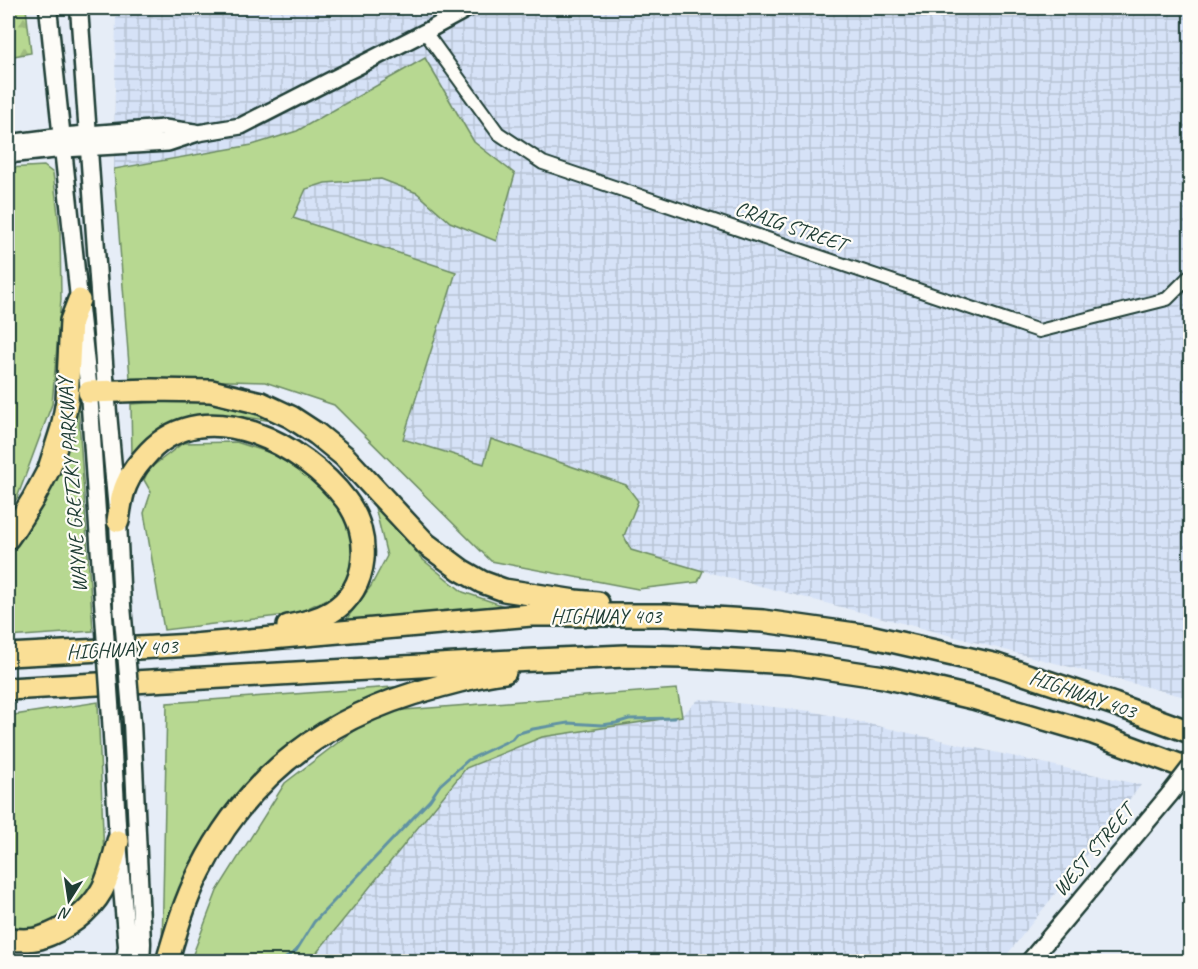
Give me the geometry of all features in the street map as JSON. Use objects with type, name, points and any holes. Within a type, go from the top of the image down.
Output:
[{"type":"highway","points":[[8,538],[49,469],[62,428],[67,401],[71,321],[79,300]]},
{"type":"highway","points":[[98,392],[211,391],[261,403],[291,417],[317,434],[344,456],[426,544],[461,570],[482,582],[504,590],[575,601],[635,606],[665,615]]},
{"type":"highway","points":[[117,521],[125,487],[138,464],[166,438],[197,426],[237,429],[266,437],[318,471],[347,501],[363,538],[363,561],[360,575],[347,600],[331,612],[308,622],[193,645]]},
{"type":"highway","name":"HIGHWAY 403","points":[[8,655],[193,645],[531,615],[665,615],[764,621],[880,638],[997,665],[1191,732]]},
{"type":"highway","points":[[167,962],[178,924],[192,889],[200,870],[220,836],[249,797],[299,750],[357,715],[408,694],[498,673],[599,664],[626,656]]},
{"type":"highway","name":"HIGHWAY 403","points":[[8,689],[626,656],[791,663],[884,677],[973,698],[1093,734],[1191,768]]},
{"type":"highway","points":[[8,700],[90,684]]},
{"type":"highway","points":[[8,939],[39,939],[60,930],[80,917],[101,890],[111,868],[118,841]]},
{"type":"main road","name":"WAYNE GRETZKY PARKWAY","points":[[48,8],[79,300],[98,392],[117,521],[132,722],[141,962]]},
{"type":"main road","name":"WAYNE GRETZKY PARKWAY","points":[[79,8],[88,141],[98,392],[103,602],[127,946],[125,962]]},
{"type":"main road","name":"WEST STREET","points":[[1029,962],[1191,768]]},
{"type":"street","points":[[8,143],[88,141],[168,143],[198,133],[241,126],[469,8]]},
{"type":"street","name":"CRAIG STREET","points":[[425,32],[498,133],[543,163],[1039,331],[1167,299],[1191,276]]},
{"type":"street","points":[[8,154],[63,143]]},
{"type":"shaded area","points":[[116,8],[1190,8],[1190,691],[1185,697],[703,571],[631,550],[624,536],[638,501],[491,440],[485,464],[403,439],[455,272],[293,218],[306,189],[325,183],[381,178],[417,193],[450,222],[495,241],[515,174],[474,142],[425,58],[297,131],[252,145],[114,169]]},
{"type":"shaded area","points":[[699,699],[811,711],[1141,785],[1002,961],[310,962],[466,768],[542,737],[681,716]]},
{"type":"green space","points":[[8,8],[26,8],[31,53],[8,57]]},
{"type":"green space","points":[[425,58],[474,142],[515,174],[496,241],[450,222],[417,193],[381,179],[325,183],[306,189],[293,218],[456,272],[403,439],[484,464],[491,439],[626,485],[638,501],[624,536],[631,550],[703,571],[698,582],[638,589],[491,561],[334,405],[265,382],[130,378],[114,169],[252,145],[297,131]]},
{"type":"green space","points":[[44,166],[53,173],[60,231],[61,299],[52,404],[17,498],[8,509],[8,330],[10,326],[8,168]]},
{"type":"green space","points":[[77,390],[93,631],[8,637],[8,552],[45,491]]},
{"type":"green space","points":[[221,402],[273,421],[238,416],[196,417],[132,455],[131,404]]},
{"type":"green space","points":[[236,442],[280,456],[330,492],[354,530],[357,563],[338,594],[295,614],[164,630],[144,513],[151,492],[144,480],[149,469],[183,443]]},
{"type":"green space","points":[[373,499],[422,559],[463,592],[528,614],[345,621],[371,586],[387,556]]},
{"type":"green space","points":[[408,686],[233,809],[189,869],[162,950],[167,703]]},
{"type":"green space","points":[[677,689],[682,716],[542,737],[466,768],[310,961],[190,962],[217,891],[285,783],[378,712]]},
{"type":"green space","points":[[98,702],[104,858],[95,887],[61,921],[28,930],[8,926],[8,716]]},
{"type":"waterway","points":[[280,962],[296,951],[314,922],[430,800],[440,785],[468,760],[512,739],[516,734],[533,729],[568,723],[602,725],[629,719],[675,718]]}]
